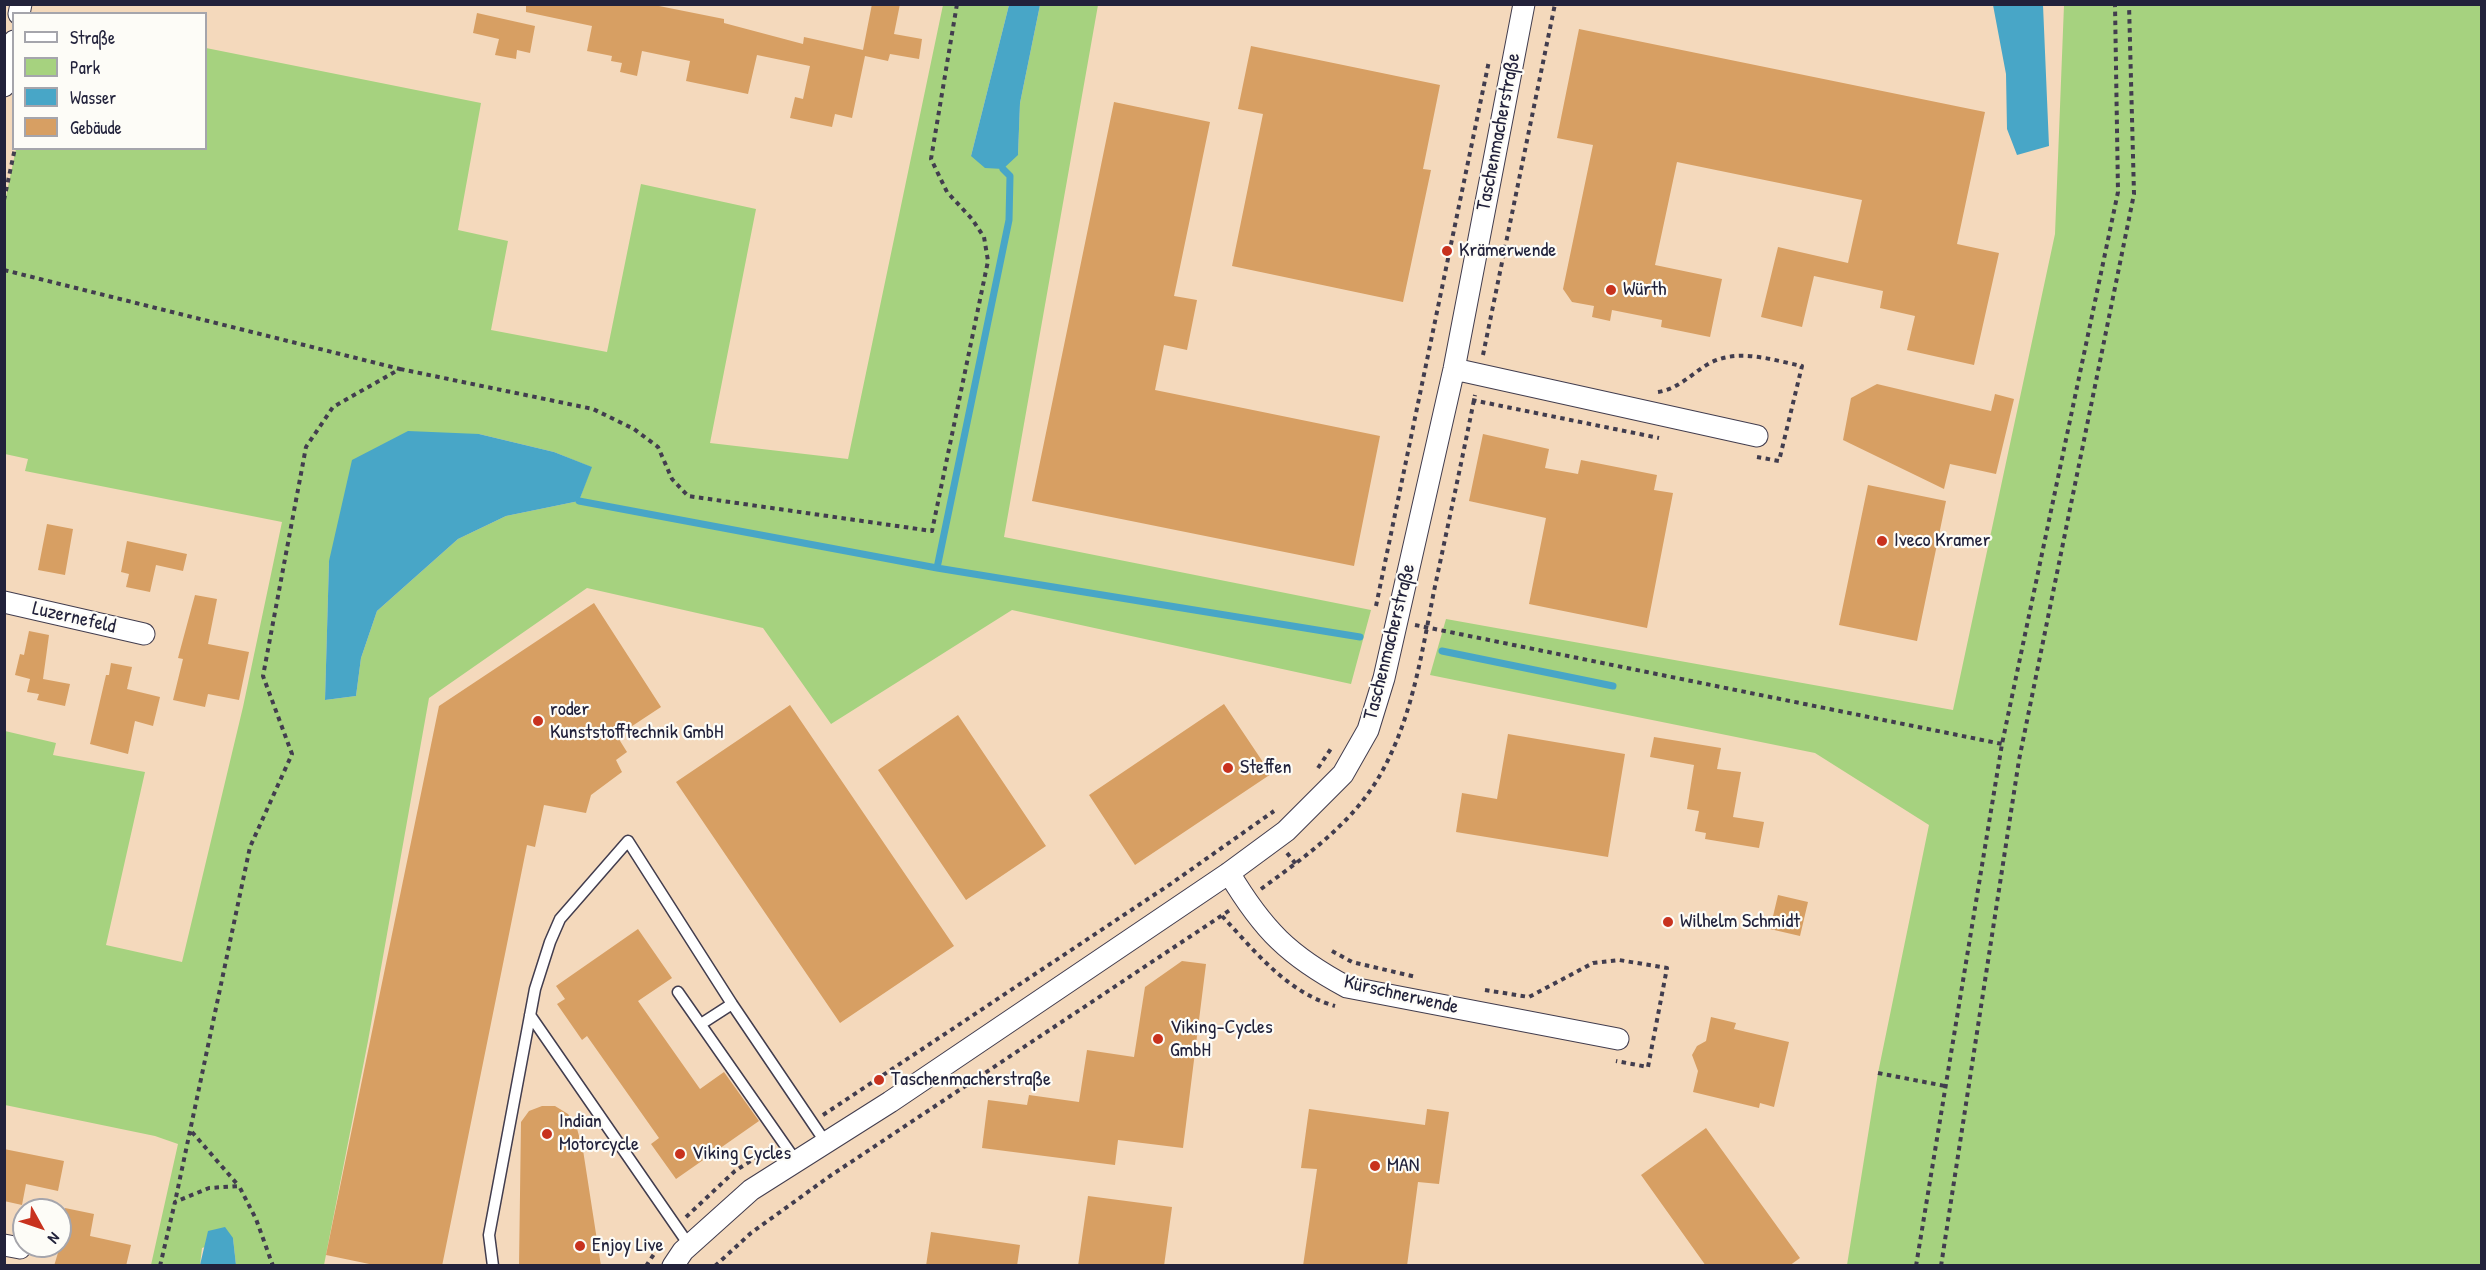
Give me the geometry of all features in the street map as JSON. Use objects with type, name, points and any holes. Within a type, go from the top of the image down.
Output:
[{"type":"street","name":"Taschenmacherstraße","points":[[673,1266],[689,1245],[751,1190],[826,1143],[1230,873],[1286,831],[1343,774],[1368,730],[1384,678],[1454,369],[1524,4]]},
{"type":"street","points":[[4,86],[12,50]]},
{"type":"street","points":[[1454,369],[1757,436]]},
{"type":"street","name":"Luzernefeld","points":[[4,602],[144,634]]},
{"type":"street","name":"Kürschnerwende","points":[[1230,873],[1245,900],[1281,945],[1313,969],[1347,987],[1618,1040]]},
{"type":"lane","points":[[492,1266],[489,1236],[530,1015],[550,942],[560,919],[628,841],[732,1004],[826,1143]]},
{"type":"lane","points":[[678,992],[796,1161]]},
{"type":"lane","points":[[701,1024],[732,1004]]},
{"type":"lane","points":[[530,1015],[689,1245]]},
{"type":"path","points":[[4,270],[400,369],[593,409],[634,429],[658,447],[672,479],[688,496],[932,531],[988,261],[984,237],[972,219],[947,192],[931,159],[957,4]]},
{"type":"path","points":[[715,1266],[751,1233],[830,1176],[1296,864],[1344,823],[1373,786],[1393,750],[1415,688],[1555,4]]},
{"type":"path","points":[[1916,1266],[2002,744],[2118,192],[2115,4]]},
{"type":"path","points":[[1941,1266],[2019,760],[2134,194],[2129,4]]},
{"type":"path","points":[[1375,614],[1491,52]]},
{"type":"path","points":[[4,200],[15,150]]},
{"type":"path","points":[[160,1266],[192,1132],[250,847],[292,754],[263,676],[306,447],[333,407],[400,369]]},
{"type":"path","points":[[1396,621],[2002,744]]},
{"type":"path","points":[[1311,777],[1336,740]]},
{"type":"path","points":[[812,1122],[1223,848],[1276,809]]},
{"type":"path","points":[[1878,1073],[1945,1086]]},
{"type":"path","points":[[192,1132],[239,1186],[256,1219],[273,1266]]},
{"type":"path","points":[[646,1266],[676,1226],[735,1172],[783,1141]]},
{"type":"path","points":[[175,1202],[209,1188],[239,1186]]},
{"type":"green space","points":[[943,5],[1009,5],[971,156],[1018,155],[1020,103],[1040,5],[1098,5],[1004,537],[1371,610],[1351,684],[1012,610],[831,724],[763,628],[587,588],[429,698],[368,1041],[324,1265],[236,1265],[233,1238],[202,1248],[200,1265],[151,1265],[178,1144],[155,1136],[5,1105],[5,731],[56,743],[53,755],[145,772],[106,945],[182,962],[243,707],[282,522],[25,471],[28,459],[5,454],[4,206],[16,150],[207,150],[207,48],[481,103],[458,230],[508,241],[491,330],[607,352],[641,184],[756,209],[710,443],[848,459]],"holes":[[[479,434],[554,452],[591,467],[579,501],[506,516],[458,539],[377,611],[361,658],[356,696],[325,700],[329,561]]]},
{"type":"green space","points":[[2064,5],[2481,5],[2481,1265],[1847,1265],[1878,1073],[1929,825],[1815,753],[1430,675],[1446,619],[1953,710],[2055,234]]},
{"type":"water","points":[[1009,5],[1040,5],[1020,103],[1018,155],[1003,169],[985,168],[971,156]]},
{"type":"water","points":[[1993,5],[2043,5],[2049,146],[2017,155],[2007,129],[2006,74]]},
{"type":"water","points":[[408,431],[479,434],[554,452],[592,467],[579,501],[506,516],[458,539],[377,611],[361,658],[356,696],[325,700],[329,561],[352,460]]},
{"type":"water","points":[[225,1227],[233,1238],[236,1265],[200,1265],[208,1231]]},
{"type":"building","points":[[526,4],[649,4],[724,19],[724,23],[803,44],[804,37],[863,50],[872,4],[900,4],[894,34],[922,39],[919,59],[890,54],[888,61],[865,56],[852,118],[835,114],[832,127],[790,118],[795,97],[803,99],[810,66],[757,55],[748,94],[686,81],[690,61],[642,51],[637,76],[620,72],[622,63],[611,61],[612,56],[587,51],[592,26],[526,12]]},
{"type":"building","points":[[477,13],[535,26],[530,53],[517,50],[516,59],[495,55],[499,39],[473,33]]},
{"type":"building","points":[[1579,29],[1985,112],[1957,244],[1999,253],[1974,365],[1907,350],[1915,316],[1880,308],[1883,291],[1814,276],[1802,327],[1761,317],[1778,247],[1848,263],[1862,200],[1677,162],[1655,265],[1722,279],[1710,337],[1661,327],[1662,320],[1612,310],[1610,321],[1592,317],[1594,306],[1572,302],[1563,289],[1593,145],[1557,138]]},
{"type":"building","points":[[1251,46],[1440,85],[1423,169],[1431,170],[1403,302],[1232,266],[1263,114],[1238,109]]},
{"type":"building","points":[[1114,102],[1210,122],[1174,296],[1197,300],[1187,350],[1164,345],[1155,390],[1380,436],[1354,566],[1032,501]]},
{"type":"building","points":[[1877,384],[1991,411],[1995,394],[2014,399],[1996,474],[1950,464],[1944,489],[1843,440],[1851,398]]},
{"type":"building","points":[[1483,434],[1549,449],[1545,468],[1578,474],[1581,460],[1657,475],[1654,490],[1673,493],[1647,628],[1529,604],[1546,518],[1469,501]]},
{"type":"building","points":[[1868,485],[1946,501],[1917,641],[1839,625]]},
{"type":"building","points":[[47,524],[73,529],[65,575],[38,570]]},
{"type":"building","points":[[127,541],[187,554],[183,571],[156,565],[150,592],[126,587],[129,574],[121,572]]},
{"type":"building","points":[[195,595],[217,599],[208,644],[249,652],[239,700],[208,694],[205,707],[173,700],[183,659],[178,658]]},
{"type":"building","points":[[594,603],[661,707],[617,736],[627,752],[616,760],[622,772],[591,795],[586,813],[544,805],[535,847],[527,845],[442,1266],[379,1266],[326,1255],[439,706]]},
{"type":"building","points":[[29,631],[49,635],[43,679],[70,684],[65,706],[37,700],[39,694],[27,692],[30,679],[15,675],[20,654],[24,655]]},
{"type":"building","points":[[111,663],[132,667],[127,689],[160,697],[153,726],[135,721],[128,754],[90,744],[106,675],[109,675]]},
{"type":"building","points":[[1224,704],[1271,774],[1135,865],[1089,795]]},
{"type":"building","points":[[790,705],[954,946],[840,1023],[676,782]]},
{"type":"building","points":[[958,715],[1046,846],[966,900],[878,770]]},
{"type":"building","points":[[1508,734],[1625,754],[1608,857],[1456,832],[1462,793],[1497,799]]},
{"type":"building","points":[[1654,737],[1721,748],[1717,769],[1741,772],[1733,817],[1764,822],[1759,848],[1705,839],[1706,833],[1695,831],[1699,811],[1687,809],[1694,765],[1650,757]]},
{"type":"building","points":[[1778,895],[1808,902],[1800,936],[1770,929]]},
{"type":"building","points":[[638,929],[672,978],[638,1001],[700,1089],[724,1072],[759,1121],[676,1179],[651,1144],[659,1138],[587,1036],[582,1040],[557,1004],[565,999],[556,986]]},
{"type":"building","points":[[1182,961],[1206,964],[1183,1148],[1118,1140],[1115,1165],[982,1148],[988,1100],[1027,1105],[1029,1095],[1079,1102],[1087,1050],[1134,1057],[1145,987]]},
{"type":"building","points":[[1711,1017],[1736,1023],[1734,1029],[1789,1042],[1774,1107],[1760,1103],[1759,1108],[1693,1092],[1698,1071],[1692,1055],[1697,1046],[1706,1041]]},
{"type":"building","points":[[542,1106],[555,1106],[568,1114],[576,1125],[583,1150],[601,1266],[519,1266],[521,1122],[529,1111]]},
{"type":"building","points":[[1309,1109],[1425,1125],[1427,1109],[1449,1112],[1439,1184],[1418,1182],[1407,1266],[1303,1266],[1317,1169],[1301,1168]]},
{"type":"building","points":[[1706,1128],[1800,1258],[1789,1266],[1706,1266],[1641,1175]]},
{"type":"building","points":[[4,1149],[64,1161],[58,1191],[26,1184],[23,1198],[12,1198],[12,1203],[4,1201]]},
{"type":"building","points":[[1088,1196],[1172,1207],[1164,1266],[1078,1266]]},
{"type":"building","points":[[72,1209],[94,1214],[90,1236],[131,1245],[126,1266],[54,1266],[56,1258],[72,1258]]},
{"type":"building","points":[[931,1232],[1020,1245],[1017,1266],[926,1266]]},
{"type":"waterway","points":[[937,568],[1009,220],[1010,176],[1003,169]]},
{"type":"waterway","points":[[579,501],[937,568],[1360,637]]},
{"type":"waterway","points":[[1442,651],[1613,686]]},
{"type":"place","name":"Krämerwende","points":[[1447,251]]},
{"type":"place","name":"Würth","points":[[1611,290]]},
{"type":"place","name":"Iveco Kramer","points":[[1882,541]]},
{"type":"place","name":"roder Kunststofftechnik GmbH","points":[[538,721]]},
{"type":"place","name":"Steffen","points":[[1228,768]]},
{"type":"place","name":"Wilhelm Schmidt","points":[[1668,922]]},
{"type":"place","name":"Viking-Cycles GmbH","points":[[1158,1039]]},
{"type":"place","name":"Taschenmacherstraße","points":[[879,1080]]},
{"type":"place","name":"Indian Motorcycle","points":[[547,1134]]},
{"type":"place","name":"Viking Cycles","points":[[680,1154]]},
{"type":"place","name":"MAN","points":[[1375,1166]]},
{"type":"place","name":"Enjoy Live","points":[[580,1246]]}]
